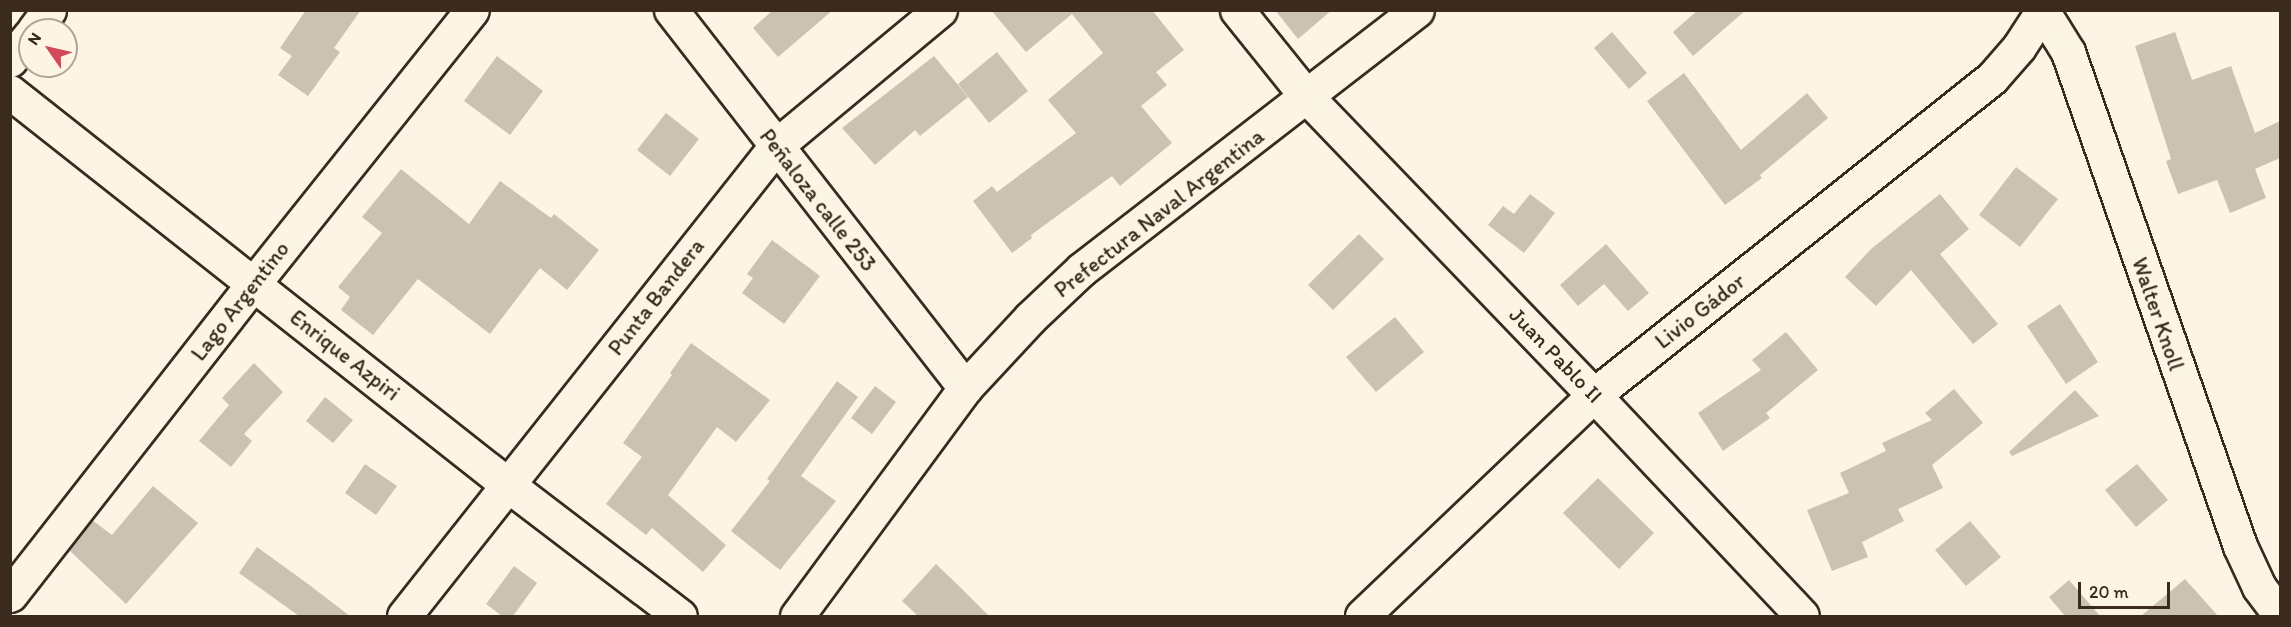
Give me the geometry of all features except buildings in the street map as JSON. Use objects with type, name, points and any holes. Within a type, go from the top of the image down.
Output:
[{"type":"street","name":"Lago Argentino","points":[[10,595],[254,283],[472,10]]},
{"type":"street","name":"Peñaloza calle 253","points":[[671,10],[965,388]]},
{"type":"street","name":"Punta Bandera","points":[[404,616],[776,146],[940,10]]},
{"type":"street","name":"Juan Pablo II","points":[[1237,10],[1307,97],[1594,395],[1802,616]]},
{"type":"street","name":"Prefectura Naval Argentina","points":[[797,616],[965,388],[1030,318],[1082,269],[1418,10]]},
{"type":"street","name":"Livio Gádor","points":[[1362,616],[1594,395],[1992,78],[2019,47],[2042,12]]},
{"type":"street","name":"Walter Knoll","points":[[2042,12],[2068,52],[2240,546],[2259,587],[2279,615]]},
{"type":"street","name":"Enrique Azpiri","points":[[10,92],[508,485],[680,616]]}]
